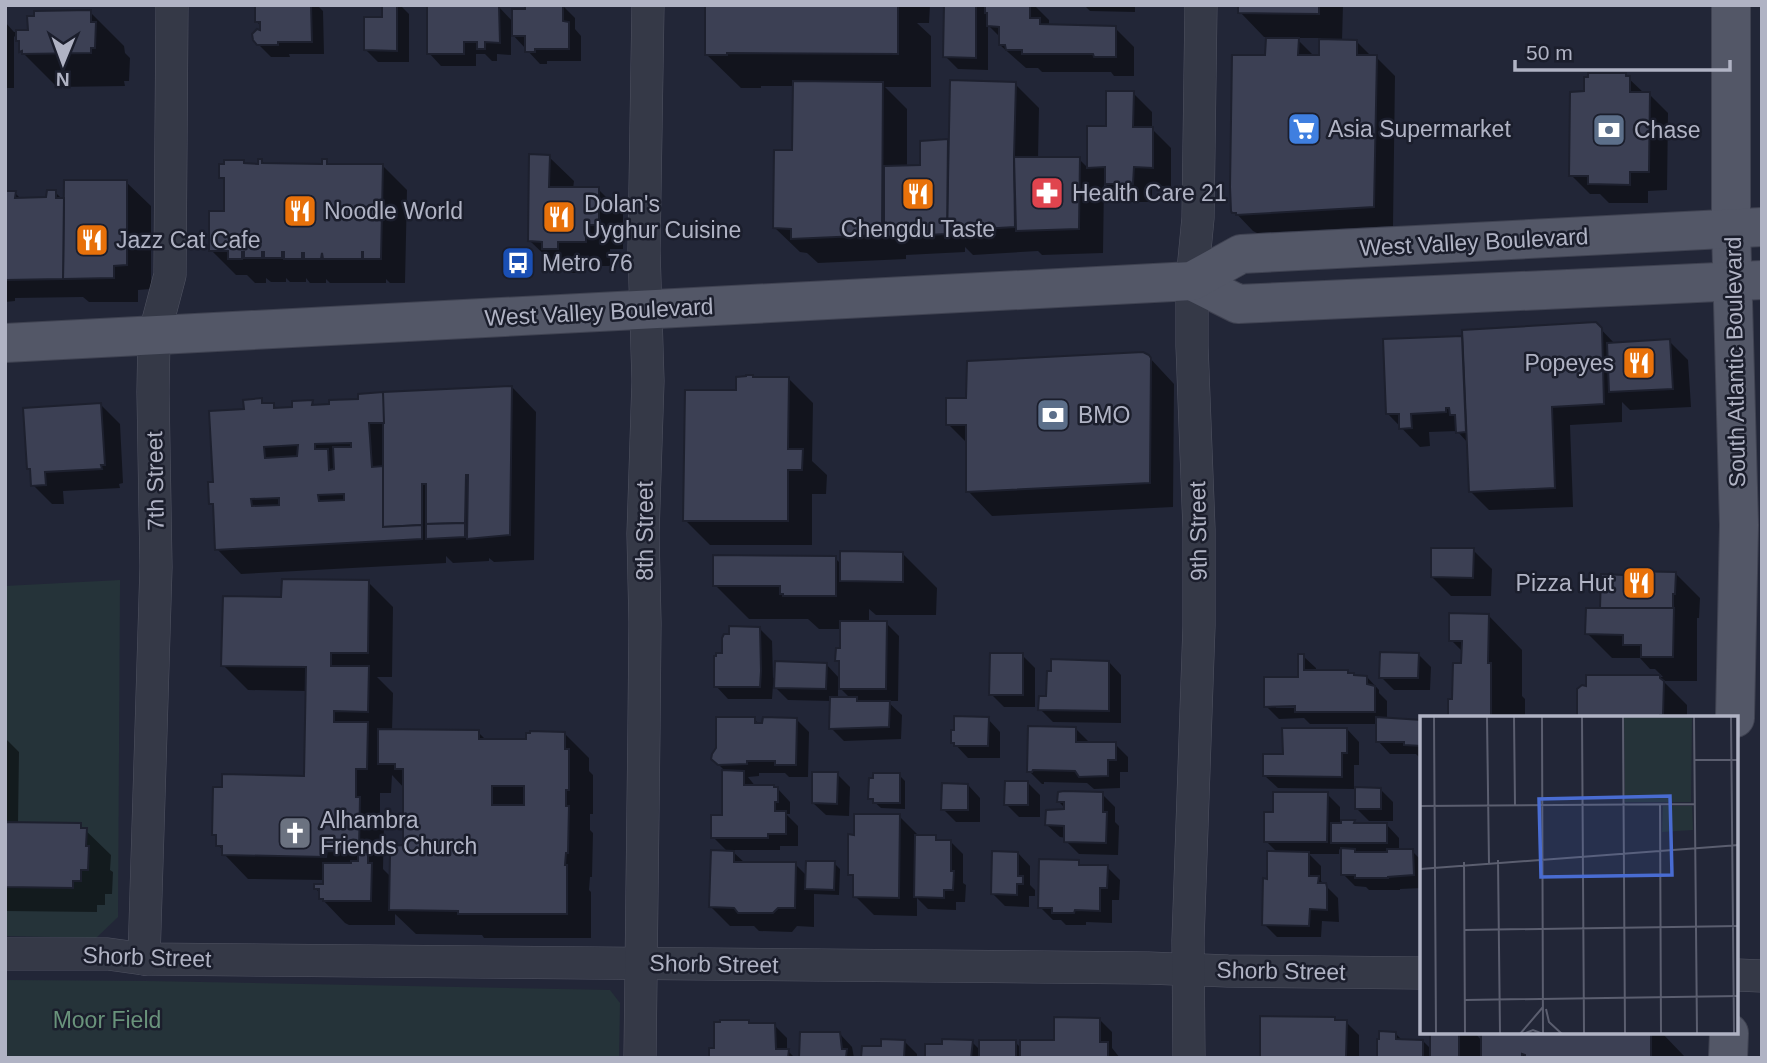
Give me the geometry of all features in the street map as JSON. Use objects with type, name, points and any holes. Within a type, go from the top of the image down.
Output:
[{"type":"main road","name":"South Atlantic Boulevard","points":[[1731,5],[1747,228],[1735,716]]},
{"type":"main road","name":"West Valley Boulevard","points":[[5,343],[1192,281],[1241,254],[1747,228]]},
{"type":"main road","name":"West Valley Boulevard","points":[[1192,281],[1238,304],[1747,281]]},
{"type":"main road","points":[[1728,1058],[1729,1035]]},
{"type":"street","name":"7th Street","points":[[144,959],[156,566],[154,336],[170,275],[172,5]]},
{"type":"street","name":"8th Street","points":[[640,1058],[645,636],[643,529],[648,381],[644,250],[648,5]]},
{"type":"street","name":"9th Street","points":[[1189,1058],[1188,926],[1199,626],[1192,281],[1198,218],[1201,5]]},
{"type":"street","name":"Shorb Street","points":[[5,954],[107,954],[144,959],[642,962],[678,965],[1420,973]]},
{"type":"street","points":[[1739,975],[1762,976]]},
{"type":"green space","points":[[120,580],[118,917],[96,938],[5,936],[5,586]]},
{"type":"green space","name":"Moor Field","points":[[5,980],[610,990],[620,1003],[619,1058],[5,1058]]},
{"type":"building","points":[[255,5],[311,5],[312,42],[257,45],[252,34],[257,29],[260,30],[260,22],[255,22]]},
{"type":"building","points":[[382,5],[397,5],[397,51],[364,50],[364,17],[382,17]]},
{"type":"building","points":[[427,5],[499,6],[500,43],[485,42],[485,49],[477,49],[477,42],[464,42],[464,54],[427,54]]},
{"type":"building","points":[[525,5],[563,5],[563,21],[569,22],[569,49],[535,49],[535,52],[525,52],[525,36],[512,36],[512,9],[525,9]]},
{"type":"building","points":[[705,5],[898,5],[898,54],[705,55]]},
{"type":"building","points":[[944,5],[976,5],[976,58],[943,57]]},
{"type":"building","points":[[985,5],[1030,5],[1030,18],[1040,18],[1040,24],[1116,26],[1116,57],[1094,57],[1093,54],[1022,54],[1022,50],[1006,50],[1005,45],[999,45],[999,27],[987,26]]},
{"type":"building","points":[[1238,5],[1319,5],[1319,14],[1238,13]]},
{"type":"building","points":[[91,10],[91,22],[96,22],[95,48],[91,48],[91,53],[19,52],[16,30],[28,30],[27,16],[34,16],[34,11]]},
{"type":"building","points":[[1266,38],[1299,38],[1298,55],[1319,55],[1319,39],[1357,40],[1357,55],[1377,55],[1374,207],[1236,215],[1232,213],[1232,55],[1265,55]]},
{"type":"building","points":[[1588,73],[1626,73],[1626,76],[1630,76],[1630,92],[1650,92],[1649,172],[1630,172],[1630,185],[1588,184],[1588,176],[1569,176],[1570,92],[1584,91],[1584,77],[1588,77]]},
{"type":"building","points":[[950,80],[1016,82],[1015,227],[947,231]]},
{"type":"building","points":[[793,81],[883,82],[882,235],[791,239],[791,229],[773,228],[774,150],[792,150]]},
{"type":"building","points":[[1106,91],[1134,91],[1133,127],[1153,127],[1153,168],[1134,167],[1133,184],[1105,184],[1105,167],[1087,168],[1087,126],[1106,126]]},
{"type":"building","points":[[948,139],[947,234],[884,237],[884,166],[920,165],[920,141]]},
{"type":"building","points":[[529,154],[550,155],[549,187],[599,187],[599,225],[586,225],[586,242],[558,242],[558,249],[542,249],[542,242],[528,241]]},
{"type":"building","points":[[1014,157],[1080,157],[1079,229],[1016,231]]},
{"type":"building","points":[[258,159],[262,159],[262,163],[322,164],[322,159],[327,159],[327,164],[383,164],[381,259],[363,259],[363,252],[362,259],[323,259],[322,253],[321,259],[304,259],[302,253],[302,259],[284,259],[284,252],[282,258],[264,258],[262,252],[262,258],[244,258],[242,252],[242,259],[228,259],[228,251],[209,251],[209,211],[224,211],[224,178],[219,178],[219,164],[224,164],[224,160],[244,160],[244,163],[258,164]]},
{"type":"building","points":[[64,180],[127,180],[127,265],[114,266],[114,278],[63,279]]},
{"type":"building","points":[[47,190],[56,190],[56,198],[64,198],[63,279],[5,280],[5,191],[16,191],[15,198],[46,197]]},
{"type":"building","points":[[1596,322],[1602,328],[1604,404],[1552,407],[1555,488],[1469,492],[1462,330]]},
{"type":"building","points":[[1462,336],[1466,432],[1456,433],[1455,415],[1450,415],[1449,408],[1446,408],[1446,412],[1411,414],[1412,428],[1399,429],[1399,414],[1386,414],[1383,339]]},
{"type":"building","points":[[1670,339],[1673,389],[1609,392],[1607,343]]},
{"type":"building","points":[[1143,352],[1151,358],[1150,483],[966,492],[966,425],[946,425],[946,398],[966,398],[967,361]]},
{"type":"building","points":[[736,377],[789,377],[788,449],[803,449],[802,470],[788,470],[788,521],[683,521],[685,390],[736,390]]},
{"type":"building","points":[[512,386],[510,535],[467,539],[468,475],[465,523],[426,524],[426,484],[422,484],[422,525],[383,527],[383,392]]},
{"type":"building","points":[[383,392],[384,423],[369,423],[372,467],[383,466],[383,527],[422,525],[422,539],[215,550],[213,504],[209,504],[208,482],[213,482],[209,411],[244,409],[243,400],[262,398],[262,403],[274,403],[274,408],[292,407],[292,401],[313,400],[312,405],[329,404],[329,400],[358,399],[358,394]],"holes":[[[351,443],[351,447],[333,447],[334,469],[329,470],[328,449],[315,449],[315,444]],[[298,445],[297,456],[265,458],[264,447]],[[344,494],[344,500],[319,501],[318,495]],[[279,498],[279,505],[252,506],[251,499]]]},
{"type":"building","points":[[101,403],[105,465],[101,465],[102,469],[45,472],[46,485],[31,486],[30,469],[27,469],[23,408]]},
{"type":"building","points":[[465,523],[465,537],[426,539],[426,524]]},
{"type":"building","points":[[1431,548],[1474,548],[1473,578],[1431,577]]},
{"type":"building","points":[[840,551],[903,552],[903,582],[840,581]]},
{"type":"building","points":[[713,555],[836,556],[836,596],[783,596],[780,594],[780,586],[713,586]]},
{"type":"building","points":[[1625,571],[1676,572],[1673,608],[1600,608],[1601,574],[1624,575]]},
{"type":"building","points":[[282,579],[369,580],[368,653],[331,653],[331,666],[369,666],[368,712],[334,711],[334,722],[368,722],[367,769],[356,769],[356,797],[360,797],[359,852],[368,852],[368,863],[372,863],[371,901],[323,901],[319,899],[319,889],[314,889],[314,884],[323,884],[323,863],[358,861],[358,852],[327,851],[326,857],[222,855],[222,846],[216,846],[216,835],[212,835],[213,787],[222,787],[222,774],[304,776],[306,667],[221,666],[223,596],[281,597]]},
{"type":"building","points":[[1586,608],[1674,608],[1673,657],[1641,657],[1641,645],[1623,645],[1623,635],[1585,634]]},
{"type":"building","points":[[1449,613],[1489,614],[1491,716],[1448,716],[1448,699],[1452,699],[1453,663],[1461,663],[1462,641],[1449,641]]},
{"type":"building","points":[[840,621],[887,621],[886,689],[839,689],[839,661],[835,661],[836,648],[840,648]]},
{"type":"building","points":[[729,626],[760,627],[760,687],[714,687],[714,656],[716,653],[722,653],[722,638],[724,634],[729,634]]},
{"type":"building","points":[[1380,652],[1419,653],[1418,678],[1379,678]]},
{"type":"building","points":[[990,653],[1023,653],[1023,695],[989,695]]},
{"type":"building","points":[[1298,654],[1304,654],[1304,670],[1348,670],[1348,673],[1354,675],[1367,676],[1367,684],[1375,686],[1375,712],[1295,712],[1295,706],[1264,707],[1264,677],[1298,677]]},
{"type":"building","points":[[1051,659],[1109,661],[1109,711],[1038,710],[1039,696],[1046,696],[1047,671],[1051,671]]},
{"type":"building","points":[[775,661],[827,663],[826,689],[774,688]]},
{"type":"building","points":[[1586,675],[1660,675],[1664,681],[1663,715],[1577,716],[1577,689],[1582,685],[1586,686]]},
{"type":"building","points":[[830,697],[857,697],[857,701],[890,701],[889,727],[829,729]]},
{"type":"building","points":[[954,716],[989,717],[988,746],[954,746],[954,743],[951,743],[951,730],[954,730]]},
{"type":"building","points":[[716,717],[755,717],[755,723],[762,723],[763,717],[797,718],[796,765],[775,765],[775,761],[747,761],[747,764],[718,765],[711,759],[716,748]]},
{"type":"building","points":[[1376,717],[1420,720],[1420,746],[1404,745],[1404,742],[1376,742]]},
{"type":"building","points":[[1028,726],[1076,727],[1076,742],[1116,742],[1116,760],[1108,760],[1108,776],[1079,777],[1075,771],[1027,772]]},
{"type":"building","points":[[1282,728],[1347,728],[1347,753],[1342,753],[1342,777],[1263,776],[1263,754],[1283,754]]},
{"type":"building","points":[[378,729],[479,730],[479,739],[526,739],[526,733],[530,731],[565,732],[565,749],[569,749],[569,790],[566,790],[566,806],[569,806],[568,853],[565,865],[567,914],[458,914],[458,911],[389,910],[390,855],[392,846],[403,845],[403,769],[395,769],[395,764],[378,764]],"holes":[[[492,786],[524,786],[524,805],[492,805]]]},
{"type":"building","points":[[722,770],[744,771],[744,785],[778,787],[775,811],[786,811],[786,834],[768,834],[768,838],[711,838],[711,815],[722,815]]},
{"type":"building","points":[[812,772],[838,772],[837,804],[812,803]]},
{"type":"building","points":[[873,773],[900,773],[900,803],[873,803],[873,799],[868,799],[869,778],[873,778]]},
{"type":"building","points":[[1005,781],[1028,781],[1028,805],[1004,805]]},
{"type":"building","points":[[942,783],[968,784],[968,810],[941,810]]},
{"type":"building","points":[[1355,787],[1381,788],[1381,809],[1355,809]]},
{"type":"building","points":[[1058,792],[1103,792],[1103,812],[1107,812],[1106,843],[1064,842],[1064,826],[1045,825],[1046,810],[1064,809],[1064,802],[1057,802]]},
{"type":"building","points":[[1273,792],[1328,792],[1327,842],[1264,842],[1264,812],[1273,812]]},
{"type":"building","points":[[854,814],[900,814],[899,898],[853,897],[853,875],[848,875],[848,834],[854,835]]},
{"type":"building","points":[[1341,820],[1355,820],[1354,823],[1387,823],[1387,843],[1331,843],[1331,823],[1341,823]]},
{"type":"building","points":[[5,822],[81,823],[81,828],[87,828],[86,846],[89,846],[88,870],[81,870],[81,881],[73,881],[73,888],[5,887]]},
{"type":"building","points":[[915,835],[936,835],[936,840],[951,840],[953,890],[944,890],[944,898],[914,897]]},
{"type":"building","points":[[1341,848],[1355,849],[1355,852],[1413,849],[1414,875],[1355,878],[1355,875],[1341,875]]},
{"type":"building","points":[[711,850],[734,851],[734,862],[796,862],[795,908],[778,908],[773,913],[738,913],[734,908],[709,907]]},
{"type":"building","points":[[992,851],[1018,852],[1018,876],[1023,876],[1023,884],[1017,884],[1017,895],[991,894]]},
{"type":"building","points":[[1267,851],[1309,852],[1309,876],[1319,876],[1318,883],[1326,883],[1327,910],[1310,909],[1309,926],[1262,925],[1263,878],[1267,879]]},
{"type":"building","points":[[1039,859],[1079,860],[1079,865],[1108,865],[1107,888],[1100,888],[1100,911],[1052,913],[1052,908],[1038,908]]},
{"type":"building","points":[[806,861],[835,861],[834,890],[805,889]]},
{"type":"building","points":[[1260,1016],[1335,1017],[1335,1020],[1347,1020],[1346,1058],[1260,1058]]},
{"type":"building","points":[[1054,1017],[1100,1018],[1100,1042],[1108,1042],[1108,1058],[1020,1058],[1020,1040],[1054,1040]]},
{"type":"building","points":[[714,1022],[775,1023],[776,1049],[789,1049],[788,1058],[709,1058],[709,1048],[714,1048]]},
{"type":"building","points":[[1379,1031],[1396,1032],[1396,1039],[1423,1040],[1423,1058],[1377,1058]]},
{"type":"building","points":[[800,1032],[840,1032],[842,1049],[847,1049],[846,1057],[799,1058]]},
{"type":"building","points":[[1430,1035],[1459,1035],[1459,1058],[1430,1058]]},
{"type":"building","points":[[1481,1035],[1651,1035],[1651,1058],[1525,1058],[1522,1054],[1522,1058],[1481,1058]]},
{"type":"building","points":[[881,1039],[905,1040],[904,1058],[861,1058],[862,1046],[881,1046]]},
{"type":"building","points":[[942,1039],[973,1040],[971,1058],[925,1058],[925,1044],[942,1044]]},
{"type":"building","points":[[979,1040],[1016,1040],[1016,1058],[979,1058]]},
{"type":"place","name":"Asia Supermarket","points":[[1304,129]]},
{"type":"place","name":"Chase","points":[[1609,130]]},
{"type":"place","name":"Health Care 21","points":[[1047,193]]},
{"type":"place","name":"Chengdu Taste","points":[[918,194]]},
{"type":"place","name":"Noodle World","points":[[300,211]]},
{"type":"place","name":"Dolan's Uyghur Cuisine","points":[[559,217]]},
{"type":"place","name":"Jazz Cat Cafe","points":[[92,240]]},
{"type":"place","name":"Metro 76","points":[[518,263]]},
{"type":"place","name":"Popeyes","points":[[1639,363]]},
{"type":"place","name":"BMO","points":[[1053,415]]},
{"type":"place","name":"Pizza Hut","points":[[1639,583]]},
{"type":"place","name":"Alhambra Friends Church","points":[[295,833]]}]
